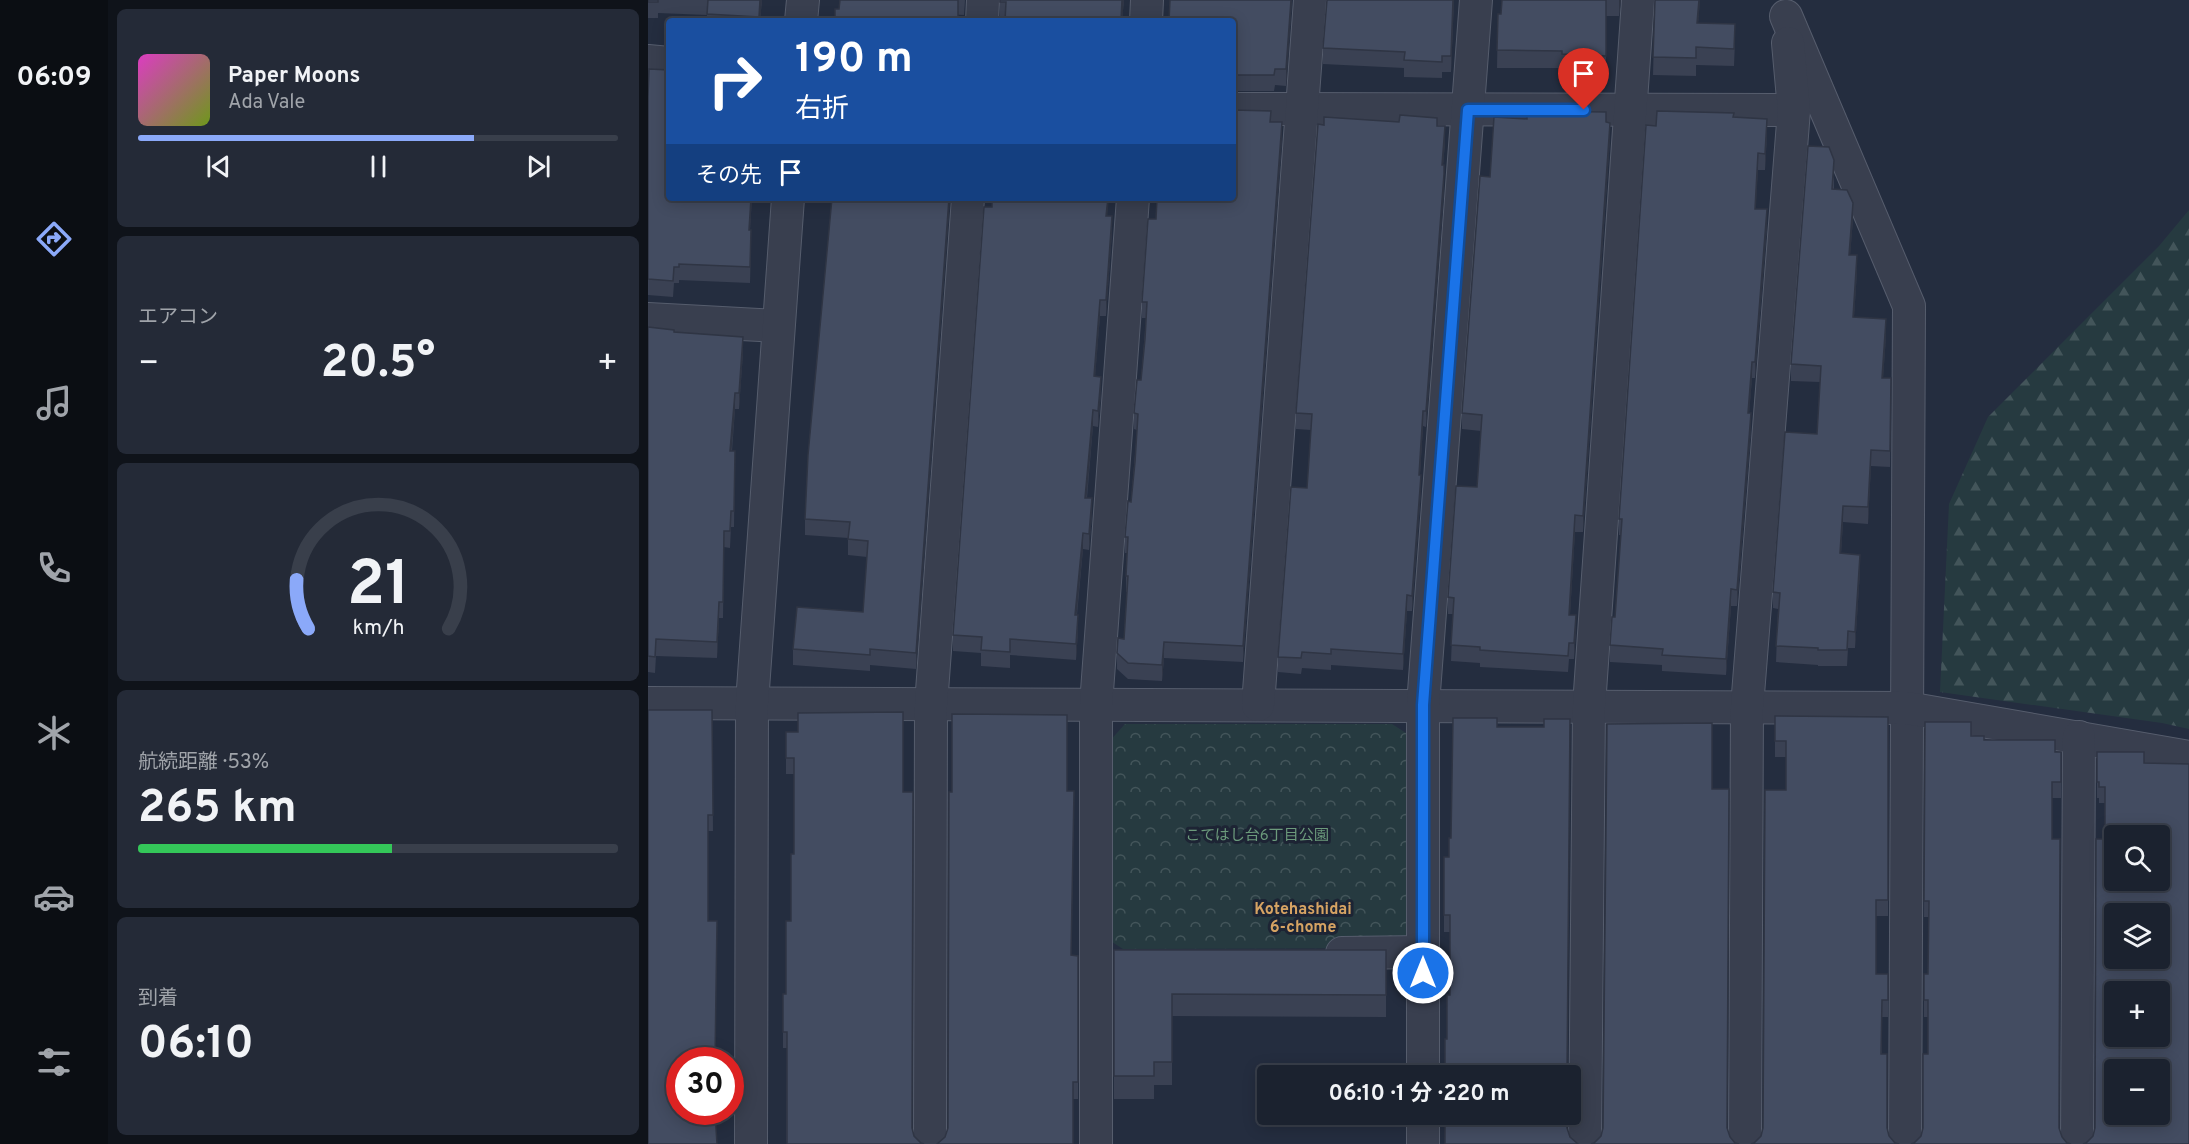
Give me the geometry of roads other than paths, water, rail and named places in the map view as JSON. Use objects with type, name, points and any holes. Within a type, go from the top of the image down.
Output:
[{"type":"street","points":[[801,18],[803,0]]},
{"type":"street","points":[[982,18],[983,0]]},
{"type":"street","points":[[1146,18],[1147,0]]},
{"type":"street","points":[[1258,705],[1310,0]]},
{"type":"street","points":[[1423,1065],[1423,705],[1476,0]]},
{"type":"street","points":[[1585,1144],[1589,706],[1638,0]]},
{"type":"street","points":[[1745,1144],[1747,707],[1794,110],[1786,8]]},
{"type":"street","points":[[1786,8],[1909,306],[1905,1144]]},
{"type":"street","points":[[648,61],[666,63]]},
{"type":"street","points":[[1236,109],[1794,110]]},
{"type":"street","points":[[751,1144],[752,703],[788,201]]},
{"type":"street","points":[[930,1144],[931,705],[968,201]]},
{"type":"street","points":[[1096,1144],[1107,955],[1095,705],[1133,201]]},
{"type":"street","points":[[648,318],[778,326]]},
{"type":"street","points":[[648,703],[1907,708],[2189,757]]},
{"type":"street","points":[[2077,1144],[2079,737]]},
{"type":"street","points":[[1318,953],[1423,952]]},
{"type":"street","points":[[1423,1125],[1423,1144]]},
{"type":"district","name":"Kotehashidai 6-chome","points":[[1303,919]]},
{"type":"park label","name":"こてはし台6丁目公園","points":[[1257,836]]}]
